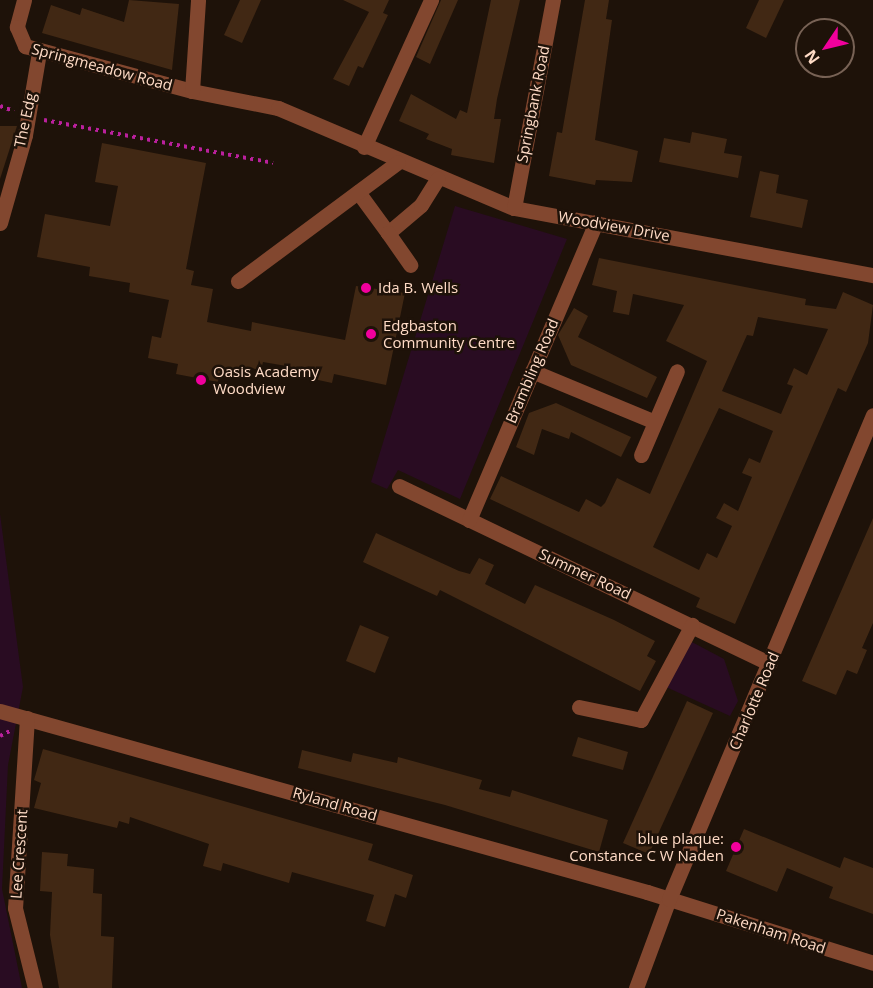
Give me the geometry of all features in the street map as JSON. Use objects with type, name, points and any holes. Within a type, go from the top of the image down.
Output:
[{"type":"street","name":"Springmeadow Road","points":[[24,0],[19,36],[25,46],[39,52],[192,91]]},
{"type":"street","points":[[192,91],[198,0]]},
{"type":"street","points":[[364,147],[431,0]]},
{"type":"street","name":"Springbank Road","points":[[514,208],[553,0]]},
{"type":"street","name":"The Edg","points":[[0,223],[28,116],[39,52]]},
{"type":"street","name":"Woodview Drive","points":[[192,91],[278,108],[437,179],[514,208],[873,275]]},
{"type":"street","points":[[238,280],[398,162]]},
{"type":"street","points":[[388,233],[421,205],[437,179]]},
{"type":"street","points":[[358,192],[410,265]]},
{"type":"street","name":"Brambling Road","points":[[469,520],[596,222]]},
{"type":"street","points":[[532,371],[655,422]]},
{"type":"street","points":[[642,455],[677,371]]},
{"type":"street","name":"Charlotte Road","points":[[636,988],[669,899],[873,415]]},
{"type":"street","name":"Summer Road","points":[[399,486],[770,664]]},
{"type":"street","points":[[579,707],[641,720],[692,625]]},
{"type":"street","name":"Ryland Road","points":[[0,711],[669,899]]},
{"type":"street","name":"Lee Crescent","points":[[27,718],[15,908],[35,988]]},
{"type":"street","name":"Pakenham Road","points":[[669,899],[873,963]]},
{"type":"path","points":[[0,106],[28,116],[273,163]]},
{"type":"shaded area","points":[[455,206],[567,239],[460,499],[398,470],[387,489],[371,482]]},
{"type":"shaded area","points":[[0,514],[23,687],[8,765],[2,889],[22,988],[0,988]]},
{"type":"shaded area","points":[[690,641],[724,659],[738,701],[730,716],[666,687]]},
{"type":"building","points":[[129,0],[179,4],[172,70],[42,33],[51,5],[80,15],[82,8],[124,22]]},
{"type":"building","points":[[240,0],[261,0],[242,43],[224,35]]},
{"type":"building","points":[[343,0],[389,0],[383,13],[388,15],[363,68],[358,66],[349,86],[333,79],[369,12]]},
{"type":"building","points":[[441,0],[458,0],[430,64],[416,57]]},
{"type":"building","points":[[491,0],[520,0],[497,99],[494,119],[501,119],[494,163],[451,155],[452,149],[426,139],[429,134],[399,121],[411,94],[456,119],[460,110],[467,113]]},
{"type":"building","points":[[585,0],[609,0],[606,19],[612,20],[595,140],[638,151],[632,182],[596,180],[595,185],[549,176],[557,132],[562,133]]},
{"type":"building","points":[[759,0],[784,0],[766,38],[746,28]]},
{"type":"building","points":[[0,126],[17,126],[0,179]]},
{"type":"building","points":[[692,132],[727,139],[724,153],[742,156],[738,178],[659,162],[664,138],[690,143]]},
{"type":"building","points":[[102,143],[206,163],[186,269],[194,271],[191,285],[213,289],[207,322],[251,331],[252,322],[345,340],[356,286],[405,293],[386,385],[334,374],[332,383],[309,378],[310,370],[263,362],[261,370],[244,367],[242,377],[219,373],[218,382],[176,374],[178,364],[148,358],[152,336],[161,338],[169,300],[129,292],[130,283],[89,276],[90,267],[37,257],[45,214],[110,226],[118,186],[95,182]]},
{"type":"building","points":[[760,171],[779,175],[776,193],[808,200],[802,228],[750,217]]},
{"type":"building","points":[[599,258],[806,299],[805,305],[836,309],[843,292],[873,305],[868,343],[846,392],[838,388],[735,624],[696,607],[700,598],[490,499],[501,476],[579,512],[586,499],[601,507],[617,478],[650,494],[707,361],[666,341],[684,305],[633,294],[629,315],[613,312],[617,291],[592,285]],"holes":[[[758,317],[828,329],[807,375],[794,368],[787,384],[793,386],[781,414],[722,391],[747,335],[753,336]],[[719,408],[773,431],[760,463],[749,458],[742,473],[752,477],[738,511],[724,503],[716,518],[732,526],[717,558],[707,553],[699,570],[653,547]]]},
{"type":"building","points":[[574,308],[588,316],[578,337],[657,377],[647,398],[571,365],[558,335]]},
{"type":"building","points":[[556,403],[631,437],[621,457],[571,432],[569,439],[542,429],[534,455],[516,447],[529,413]]},
{"type":"building","points":[[873,518],[873,623],[862,648],[867,650],[857,674],[847,670],[836,695],[802,681]]},
{"type":"building","points":[[376,533],[470,574],[479,558],[494,565],[485,584],[525,604],[535,585],[614,620],[655,641],[647,656],[656,661],[640,691],[440,590],[437,596],[363,562]]},
{"type":"building","points":[[360,625],[389,637],[375,673],[346,661]]},
{"type":"building","points":[[687,701],[713,713],[649,854],[623,843]]},
{"type":"building","points":[[578,737],[628,752],[623,770],[572,756]]},
{"type":"building","points":[[43,749],[373,844],[368,860],[413,875],[406,898],[395,894],[385,927],[366,921],[374,895],[292,872],[289,883],[223,863],[221,871],[203,866],[209,844],[130,817],[129,824],[119,821],[117,828],[34,808],[41,783],[34,780]]},
{"type":"building","points":[[302,750],[351,762],[353,753],[397,763],[398,757],[482,780],[479,789],[510,797],[512,790],[608,820],[599,852],[445,805],[298,768]]},
{"type":"building","points":[[744,829],[840,868],[844,857],[873,868],[873,914],[829,898],[833,887],[787,868],[777,892],[726,871]]},
{"type":"building","points":[[42,852],[68,854],[67,866],[94,869],[93,893],[102,894],[101,936],[114,937],[112,988],[59,988],[50,935],[52,892],[40,891]]},
{"type":"place","name":"Ida B. Wells","points":[[366,288]]},
{"type":"place","name":"Edgbaston Community Centre","points":[[371,334]]},
{"type":"place","name":"Oasis Academy Woodview","points":[[201,380]]},
{"type":"place","name":"blue plaque: Constance C W Naden","points":[[736,847]]}]
